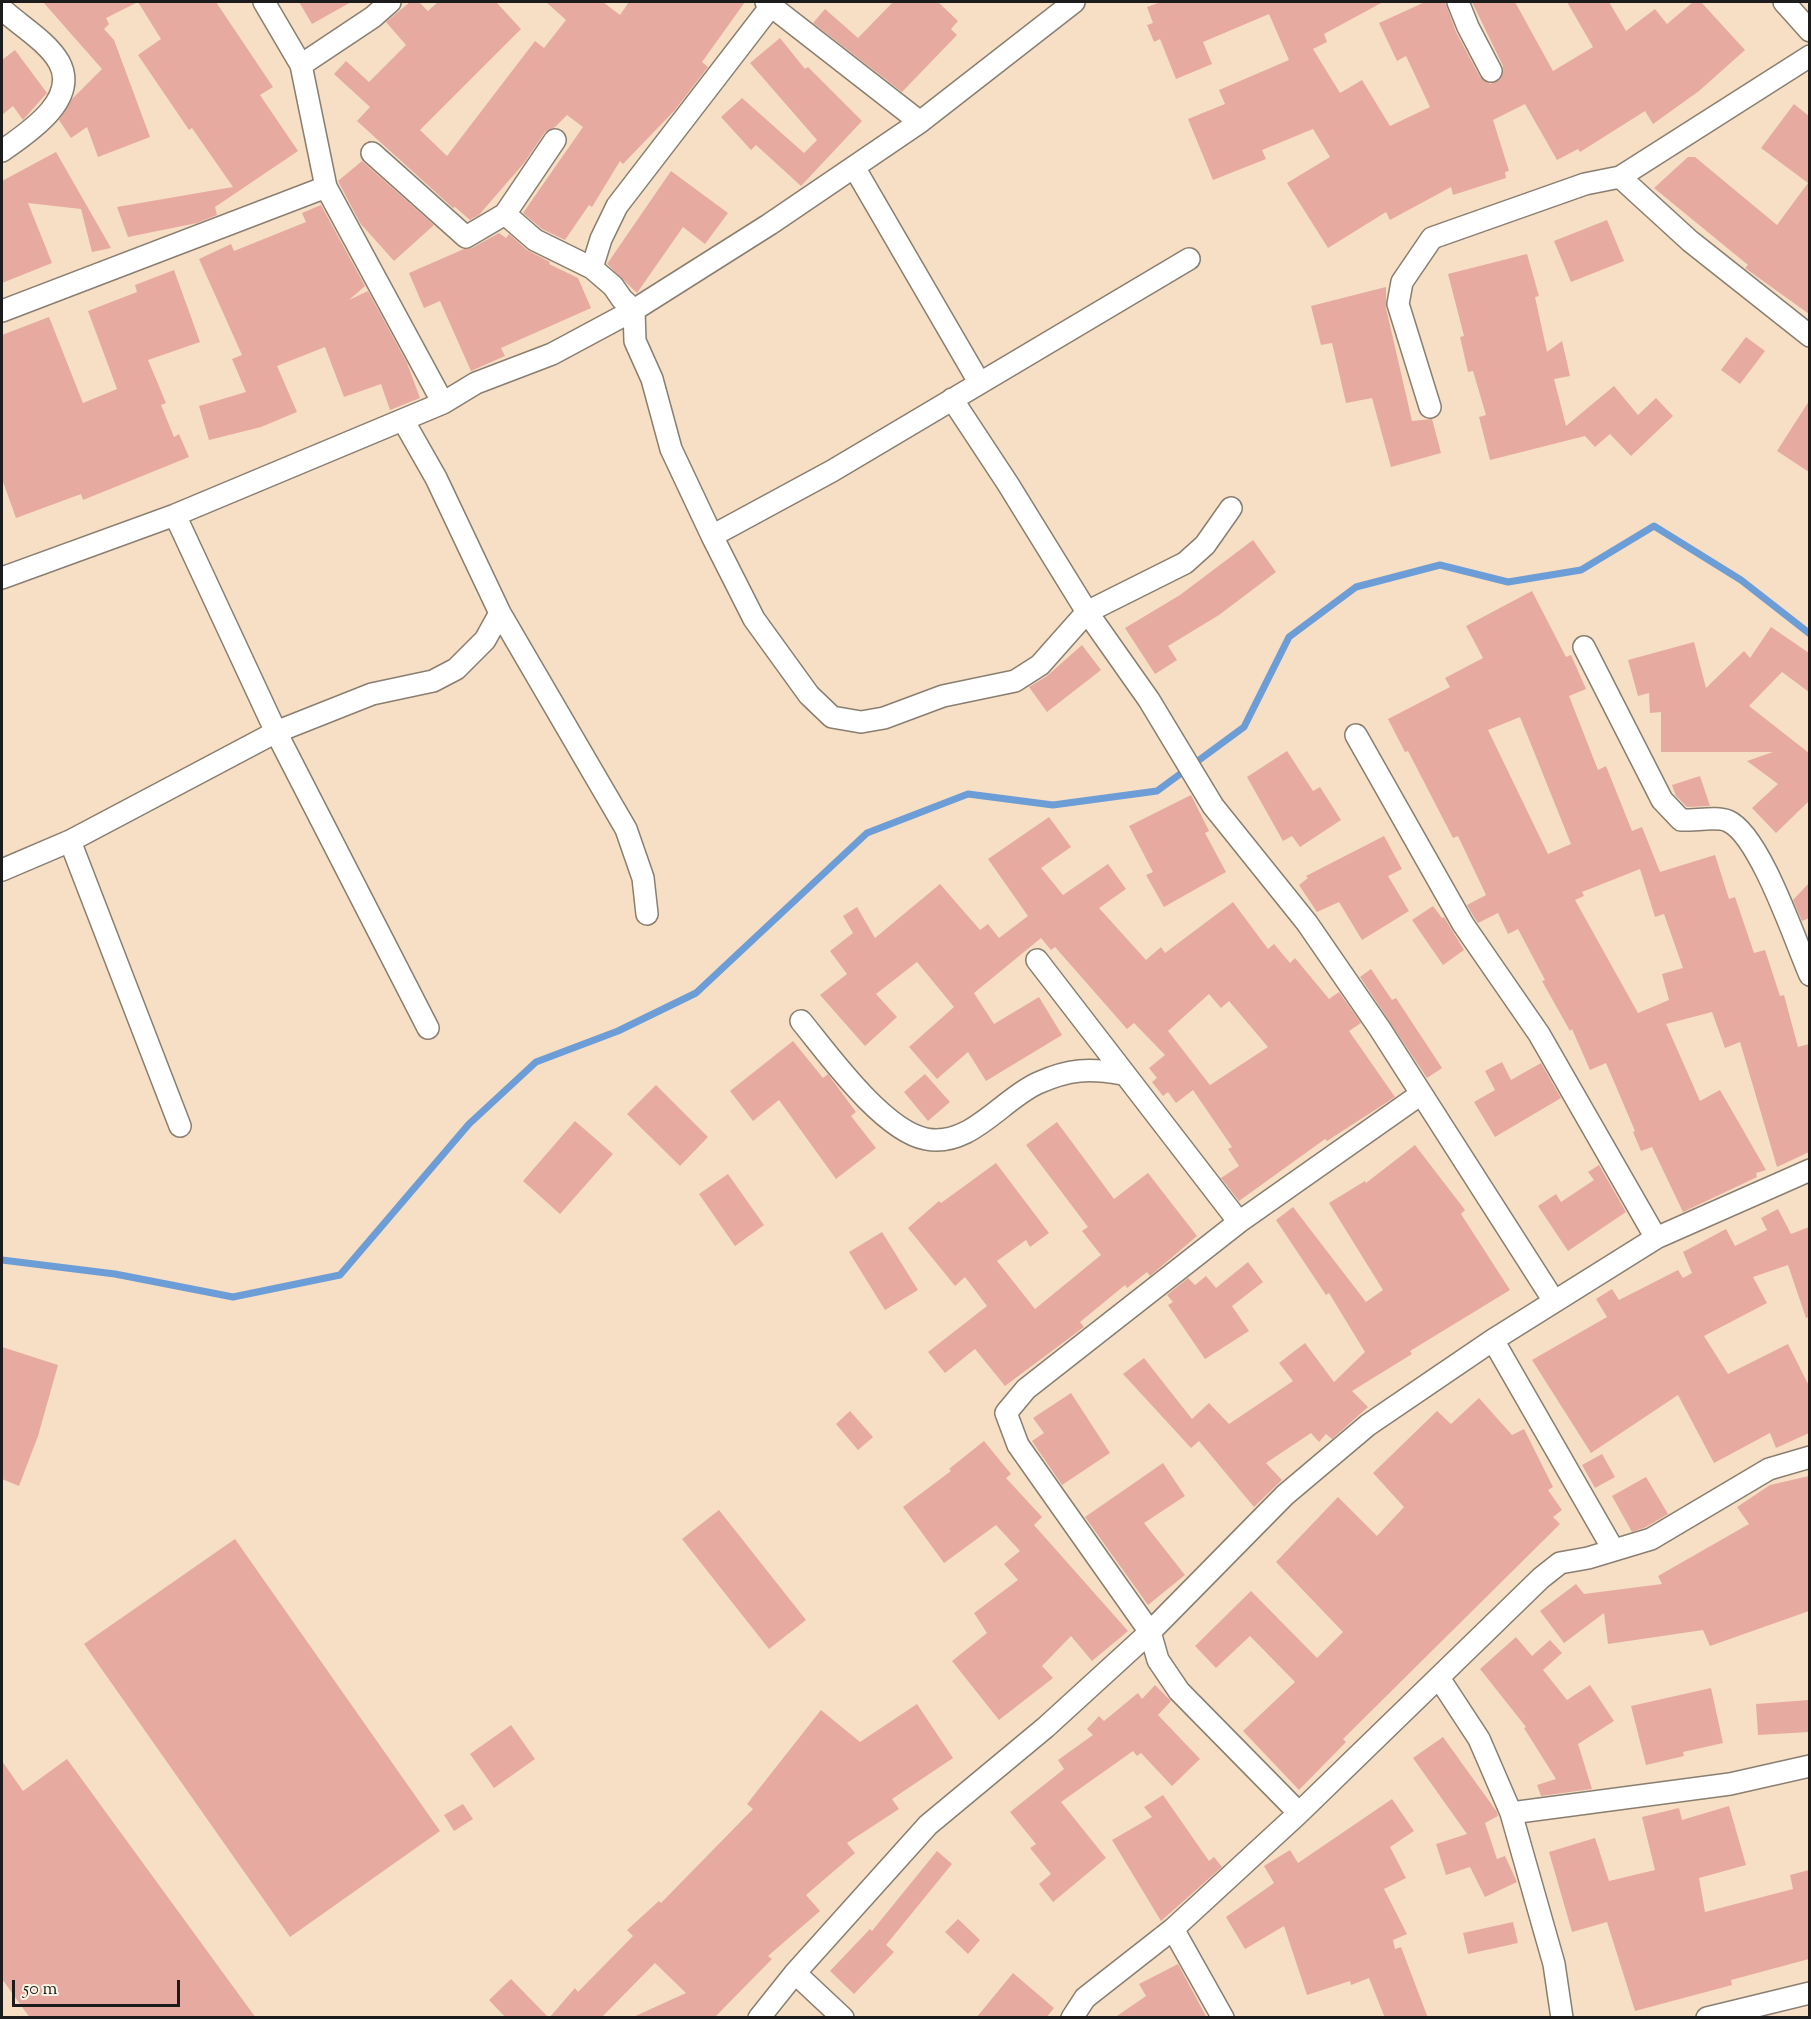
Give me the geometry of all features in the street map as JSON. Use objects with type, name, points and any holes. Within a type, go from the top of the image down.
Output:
[{"type":"street","points":[[264,2],[300,65],[326,187],[443,403]]},
{"type":"street","points":[[300,65],[373,17],[390,2]]},
{"type":"street","points":[[2,578],[175,515],[403,420],[443,403],[476,383],[552,354],[634,310],[920,122],[1074,2]]},
{"type":"street","points":[[1458,2],[1491,71]]},
{"type":"street","points":[[1784,2],[1809,31]]},
{"type":"street","points":[[592,268],[602,238],[617,206],[768,4],[920,122]]},
{"type":"street","points":[[2,9],[46,48],[59,63],[63,82],[57,100],[36,127],[2,151]]},
{"type":"street","points":[[1430,407],[1398,304],[1402,282],[1432,238],[1585,184],[1620,177],[1809,56]]},
{"type":"street","points":[[372,153],[466,237],[505,214],[555,140]]},
{"type":"street","points":[[854,167],[979,382]]},
{"type":"street","points":[[1620,177],[1690,241],[1809,336]]},
{"type":"street","points":[[2,311],[326,187]]},
{"type":"street","points":[[505,214],[535,240],[592,268],[613,286],[634,310],[635,341],[652,379],[671,449],[712,536],[754,619],[822,709],[832,717],[844,721],[861,722],[884,718],[943,696],[1015,681],[1040,665],[1087,612],[1185,563],[1205,545],[1231,508]]},
{"type":"street","points":[[712,536],[832,471],[1189,259]]},
{"type":"street","points":[[952,399],[1087,612],[1149,700],[1213,806],[1307,923],[1421,1094],[1554,1301]]},
{"type":"street","points":[[403,420],[436,478],[500,613],[626,829],[643,878],[647,914]]},
{"type":"street","points":[[175,515],[276,732],[428,1028]]},
{"type":"street","points":[[2,870],[70,841],[276,732],[362,698],[433,681],[456,669],[485,640],[500,613]]},
{"type":"street","points":[[1584,647],[1662,800],[1681,820],[1725,819],[1738,827],[1761,859],[1809,975]]},
{"type":"street","points":[[1356,735],[1463,924],[1539,1034],[1656,1238]]},
{"type":"street","points":[[70,841],[180,1126]]},
{"type":"street","points":[[1037,960],[1122,1074],[1239,1222]]},
{"type":"street","points":[[801,1021],[866,1098],[892,1122],[926,1139],[955,1138],[1036,1084],[1063,1073],[1092,1068],[1122,1074]]},
{"type":"street","points":[[1299,1813],[1179,1691],[1158,1660],[1150,1632],[1018,1445],[1006,1413],[1026,1389],[1239,1222],[1421,1094]]},
{"type":"street","points":[[759,2018],[795,1973],[928,1825],[1046,1727],[1150,1632],[1285,1494],[1368,1425],[1493,1340],[1656,1238],[1809,1170]]},
{"type":"street","points":[[1493,1340],[1613,1549]]},
{"type":"street","points":[[1072,2018],[1085,1998],[1173,1929],[1299,1813],[1560,1563],[1651,1539],[1769,1469],[1809,1457]]},
{"type":"street","points":[[1439,1678],[1479,1739],[1511,1813],[1554,1964],[1562,2018]]},
{"type":"street","points":[[1511,1813],[1730,1784],[1809,1766]]},
{"type":"street","points":[[1173,1929],[1223,2018]]},
{"type":"street","points":[[795,1973],[843,2018]]},
{"type":"street","points":[[1707,2018],[1809,1993]]},
{"type":"building","points":[[43,2],[138,2],[106,18],[109,24],[104,29],[114,40],[150,137],[98,157],[87,127],[71,138],[59,120],[72,99],[102,69]]},
{"type":"building","points":[[138,2],[216,2],[273,87],[260,95],[298,151],[215,207],[217,215],[197,223],[128,237],[117,207],[233,187],[192,128],[189,130],[138,55],[161,39]]},
{"type":"building","points":[[299,2],[351,2],[312,24]]},
{"type":"building","points":[[410,2],[419,2],[428,11],[438,2],[496,2],[521,29],[420,130],[447,156],[535,41],[544,48],[566,20],[546,2],[603,2],[620,15],[629,2],[745,2],[702,62],[708,67],[674,111],[623,164],[620,161],[592,207],[589,205],[565,240],[542,229],[523,213],[583,127],[567,115],[555,127],[545,132],[524,163],[479,215],[470,220],[455,207],[453,208],[357,121],[370,107],[334,74],[346,61],[369,82],[406,45],[386,22]]},
{"type":"building","points":[[893,2],[938,2],[958,21],[951,29],[957,35],[902,92],[813,23],[825,9],[858,38]]},
{"type":"building","points":[[1161,2],[1383,2],[1324,34],[1327,42],[1313,49],[1340,93],[1362,80],[1390,126],[1430,107],[1406,56],[1397,61],[1379,23],[1425,2],[1445,2],[1456,32],[1480,77],[1490,84],[1501,78],[1503,66],[1472,2],[1515,2],[1553,71],[1593,47],[1567,2],[1609,2],[1626,31],[1655,9],[1667,24],[1693,2],[1701,2],[1745,50],[1699,91],[1653,124],[1645,111],[1580,152],[1578,149],[1557,160],[1525,104],[1493,120],[1509,171],[1505,172],[1506,178],[1453,195],[1451,187],[1390,220],[1386,212],[1328,248],[1287,183],[1330,157],[1313,129],[1262,150],[1266,159],[1213,180],[1188,119],[1225,104],[1219,90],[1289,60],[1269,14],[1203,42],[1212,64],[1176,79],[1160,39],[1154,42],[1147,25],[1153,23],[1147,7]]},
{"type":"building","points":[[780,38],[805,69],[808,67],[862,121],[801,186],[756,145],[751,150],[721,117],[742,98],[804,153],[817,140],[750,63]]},
{"type":"building","points":[[15,50],[47,93],[23,120],[13,106],[2,115],[2,60]]},
{"type":"building","points":[[1794,104],[1809,116],[1809,314],[1745,268],[1748,265],[1654,188],[1688,157],[1695,157],[1777,225],[1808,183],[1761,148]]},
{"type":"building","points":[[56,152],[111,248],[92,252],[81,209],[28,203],[52,263],[2,283],[2,181]]},
{"type":"building","points":[[362,161],[434,225],[394,261],[360,223],[338,181]]},
{"type":"building","points":[[671,171],[728,213],[705,244],[683,227],[637,293],[607,264]]},
{"type":"building","points":[[321,205],[365,286],[349,300],[368,291],[407,363],[420,398],[390,410],[381,384],[344,397],[325,347],[277,366],[297,412],[261,427],[209,440],[199,406],[246,392],[232,359],[242,355],[199,259],[231,244],[234,251],[306,222],[302,213]]},
{"type":"building","points":[[1607,220],[1624,261],[1571,282],[1554,241]]},
{"type":"building","points":[[499,233],[506,238],[509,234],[527,250],[578,278],[591,308],[501,348],[505,356],[471,371],[440,301],[424,308],[409,273],[464,249],[472,248]]},
{"type":"building","points":[[1527,254],[1539,296],[1535,297],[1547,352],[1562,341],[1570,376],[1554,379],[1566,426],[1614,386],[1638,415],[1656,398],[1673,416],[1631,456],[1610,434],[1595,447],[1585,436],[1490,460],[1479,417],[1486,415],[1473,371],[1468,372],[1460,337],[1464,336],[1448,274]]},
{"type":"building","points":[[174,270],[200,342],[148,360],[166,403],[161,405],[174,437],[179,434],[189,457],[83,500],[81,494],[16,518],[2,479],[2,335],[49,317],[83,403],[117,389],[88,311],[137,292],[135,285]]},
{"type":"building","points":[[1386,287],[1386,308],[1412,421],[1432,419],[1441,453],[1391,467],[1372,398],[1346,403],[1332,343],[1321,345],[1311,306]]},
{"type":"building","points":[[1746,337],[1765,351],[1740,384],[1721,370]]},
{"type":"building","points":[[1809,401],[1809,472],[1777,451]]},
{"type":"building","points":[[1253,540],[1276,572],[1219,615],[1168,646],[1177,660],[1155,674],[1125,628],[1180,595]]},
{"type":"building","points":[[1532,591],[1566,657],[1571,655],[1586,689],[1569,696],[1598,770],[1606,766],[1632,831],[1642,827],[1660,872],[1715,855],[1729,899],[1735,897],[1754,953],[1765,950],[1780,996],[1784,995],[1798,1047],[1809,1044],[1809,1152],[1777,1167],[1740,1042],[1725,1048],[1712,1012],[1666,1024],[1700,1101],[1720,1090],[1766,1170],[1756,1173],[1757,1177],[1683,1212],[1652,1147],[1641,1151],[1633,1132],[1635,1131],[1606,1063],[1590,1070],[1572,1029],[1570,1031],[1542,981],[1545,980],[1518,929],[1508,934],[1498,913],[1478,923],[1474,917],[1467,905],[1486,895],[1458,836],[1453,838],[1408,751],[1405,752],[1388,719],[1450,687],[1445,678],[1483,658],[1466,626]],"holes":[[[1520,717],[1571,844],[1548,854],[1488,730]],[[1640,869],[1655,917],[1664,914],[1683,968],[1662,974],[1669,1000],[1638,1013],[1575,900],[1584,896],[1582,892]]]},
{"type":"building","points":[[1771,627],[1809,653],[1809,692],[1782,672],[1749,706],[1809,753],[1809,801],[1776,833],[1752,808],[1778,784],[1747,761],[1773,752],[1661,752],[1661,712],[1650,713],[1649,693],[1638,696],[1628,660],[1694,642],[1706,688],[1744,651],[1750,658]]},
{"type":"building","points":[[1082,645],[1101,670],[1047,712],[1029,687],[1047,676]]},
{"type":"building","points":[[1287,751],[1313,791],[1320,787],[1341,820],[1300,847],[1292,836],[1283,841],[1247,777]]},
{"type":"building","points":[[1700,776],[1710,806],[1687,807],[1676,796],[1672,785]]},
{"type":"building","points":[[1191,795],[1209,831],[1205,833],[1226,872],[1164,907],[1146,875],[1153,872],[1129,826]]},
{"type":"building","points":[[1049,817],[1071,847],[1041,868],[1063,895],[1108,864],[1126,889],[1099,908],[1146,960],[1161,947],[1165,953],[1233,902],[1268,949],[1274,944],[1290,963],[1295,958],[1329,999],[1339,992],[1361,1023],[1349,1031],[1395,1097],[1327,1141],[1325,1139],[1239,1201],[1221,1178],[1239,1166],[1228,1149],[1232,1147],[1193,1090],[1176,1103],[1168,1092],[1163,1096],[1152,1082],[1157,1078],[1149,1068],[1165,1055],[1134,1023],[1127,1029],[1055,947],[1051,950],[1041,938],[974,993],[994,1024],[1039,997],[1062,1035],[986,1081],[968,1052],[937,1079],[909,1047],[954,1007],[917,962],[876,994],[897,1017],[865,1046],[820,995],[847,974],[830,951],[853,933],[843,916],[857,907],[875,938],[940,884],[980,930],[988,924],[999,938],[1028,916],[988,859]],"holes":[[[1209,994],[1221,1008],[1229,1001],[1268,1047],[1210,1085],[1168,1031]]]},
{"type":"building","points":[[1384,836],[1402,869],[1388,876],[1409,911],[1362,940],[1339,902],[1317,912],[1299,885],[1308,878],[1306,876]]},
{"type":"building","points":[[1809,883],[1809,918],[1802,921],[1793,900]]},
{"type":"building","points":[[1433,906],[1442,918],[1444,917],[1464,950],[1443,965],[1412,920]]},
{"type":"building","points":[[1371,969],[1392,1000],[1396,998],[1442,1068],[1427,1078],[1360,977]]},
{"type":"building","points":[[793,1041],[823,1078],[828,1074],[856,1112],[851,1116],[876,1148],[836,1179],[779,1100],[753,1121],[730,1091]]},
{"type":"building","points":[[1502,1062],[1511,1080],[1541,1063],[1561,1098],[1495,1137],[1474,1102],[1495,1090],[1485,1071]]},
{"type":"building","points":[[925,1074],[950,1102],[928,1121],[904,1092]]},
{"type":"building","points":[[656,1085],[708,1137],[680,1166],[627,1114]]},
{"type":"building","points":[[575,1121],[613,1154],[560,1214],[523,1181]]},
{"type":"building","points":[[1057,1122],[1114,1199],[1148,1173],[1197,1236],[1150,1276],[1147,1272],[1127,1288],[1125,1285],[1080,1322],[1084,1327],[1005,1386],[975,1349],[945,1373],[928,1352],[987,1306],[965,1277],[955,1286],[908,1228],[939,1201],[941,1203],[996,1163],[1049,1233],[1030,1247],[1026,1240],[997,1261],[1035,1309],[1101,1255],[1082,1231],[1088,1227],[1026,1145]]},
{"type":"building","points":[[1415,1145],[1465,1210],[1461,1214],[1510,1290],[1410,1351],[1412,1354],[1352,1391],[1368,1407],[1332,1439],[1326,1434],[1319,1442],[1311,1433],[1266,1463],[1282,1480],[1254,1507],[1199,1441],[1191,1448],[1123,1374],[1144,1358],[1192,1419],[1209,1403],[1229,1424],[1293,1381],[1279,1363],[1305,1343],[1334,1382],[1365,1352],[1329,1293],[1326,1295],[1276,1220],[1293,1207],[1366,1302],[1383,1290],[1329,1203],[1365,1181],[1366,1183]]},
{"type":"building","points":[[1599,1165],[1626,1212],[1568,1251],[1538,1206],[1556,1194],[1561,1202],[1594,1180],[1588,1172]]},
{"type":"building","points":[[728,1174],[764,1225],[735,1246],[699,1194]]},
{"type":"building","points":[[1778,1209],[1791,1234],[1809,1227],[1809,1317],[1806,1318],[1788,1265],[1753,1277],[1767,1303],[1704,1336],[1728,1374],[1788,1344],[1809,1386],[1809,1433],[1776,1448],[1770,1433],[1714,1463],[1678,1395],[1591,1453],[1532,1360],[1607,1317],[1596,1299],[1612,1289],[1619,1300],[1678,1270],[1683,1278],[1692,1273],[1683,1252],[1726,1229],[1735,1246],[1767,1230],[1761,1218]]},
{"type":"building","points":[[882,1232],[918,1290],[885,1310],[849,1252]]},
{"type":"building","points":[[1248,1262],[1263,1282],[1232,1306],[1249,1331],[1205,1359],[1168,1305],[1173,1302],[1167,1295],[1188,1278],[1195,1285],[1206,1276],[1216,1288]]},
{"type":"building","points":[[2,1347],[58,1365],[38,1436],[19,1486],[2,1479]]},
{"type":"building","points":[[1071,1393],[1110,1453],[1062,1485],[1032,1441],[1044,1433],[1033,1418]]},
{"type":"building","points":[[1479,1398],[1512,1435],[1524,1429],[1553,1487],[1548,1490],[1562,1510],[1553,1517],[1560,1524],[1343,1739],[1346,1742],[1299,1790],[1243,1731],[1295,1682],[1250,1636],[1216,1668],[1195,1646],[1251,1591],[1317,1658],[1343,1632],[1276,1562],[1338,1497],[1377,1536],[1404,1507],[1373,1473],[1437,1411],[1451,1424]]},
{"type":"building","points":[[850,1411],[873,1437],[858,1450],[836,1424]]},
{"type":"building","points":[[984,1441],[1011,1474],[1006,1478],[1042,1517],[1034,1525],[1128,1631],[1092,1661],[1071,1636],[1042,1666],[1053,1678],[999,1720],[952,1661],[987,1633],[974,1613],[1018,1580],[1004,1564],[1020,1551],[996,1525],[944,1563],[903,1507],[951,1471],[949,1469]]},
{"type":"building","points":[[1602,1454],[1615,1477],[1595,1488],[1582,1465]]},
{"type":"building","points":[[1163,1463],[1185,1496],[1144,1523],[1185,1575],[1148,1605],[1085,1517]]},
{"type":"building","points":[[1809,1476],[1809,1611],[1710,1646],[1703,1630],[1608,1644],[1604,1613],[1564,1643],[1540,1611],[1576,1584],[1584,1594],[1662,1584],[1658,1576],[1749,1524],[1737,1507],[1770,1485]]},
{"type":"building","points":[[1646,1477],[1668,1514],[1632,1532],[1612,1496]]},
{"type":"building","points":[[719,1510],[806,1620],[769,1649],[682,1539]]},
{"type":"building","points":[[235,1539],[440,1831],[290,1937],[84,1644]]},
{"type":"building","points":[[1516,1637],[1532,1656],[1550,1640],[1562,1653],[1543,1670],[1567,1700],[1590,1685],[1614,1721],[1578,1744],[1592,1789],[1541,1796],[1537,1785],[1556,1779],[1524,1728],[1526,1727],[1480,1669]]},
{"type":"building","points":[[1155,1685],[1171,1701],[1158,1715],[1200,1759],[1172,1786],[1141,1753],[1137,1756],[1133,1751],[1061,1802],[1106,1858],[1053,1902],[1039,1884],[1051,1874],[1030,1848],[1036,1844],[1010,1812],[1064,1769],[1058,1760],[1093,1735],[1087,1729],[1099,1716],[1104,1721],[1138,1693],[1142,1699]]},
{"type":"building","points":[[1711,1688],[1723,1743],[1683,1752],[1684,1756],[1646,1765],[1631,1706]]},
{"type":"building","points":[[1809,1700],[1809,1732],[1758,1735],[1756,1704]]},
{"type":"building","points":[[917,1704],[953,1758],[892,1799],[899,1809],[847,1843],[855,1853],[806,1895],[820,1911],[768,1956],[772,1959],[714,2018],[631,2018],[686,1993],[655,1963],[601,2018],[549,2018],[575,1988],[578,1992],[633,1936],[627,1930],[659,1901],[661,1903],[753,1809],[747,1804],[821,1710],[860,1742]]},
{"type":"building","points":[[511,1725],[535,1759],[494,1788],[470,1754]]},
{"type":"building","points":[[1443,1737],[1497,1812],[1498,1816],[1485,1823],[1497,1859],[1505,1856],[1517,1882],[1485,1897],[1470,1867],[1446,1875],[1436,1844],[1467,1834],[1413,1758]]},
{"type":"building","points":[[67,1759],[256,2018],[30,2018],[2,1979],[2,1761],[23,1791]]},
{"type":"building","points":[[1163,1795],[1209,1861],[1214,1857],[1222,1867],[1161,1921],[1112,1840],[1152,1817],[1144,1807]]},
{"type":"building","points":[[1392,1799],[1414,1831],[1390,1847],[1406,1878],[1384,1889],[1407,1934],[1393,1940],[1395,1949],[1401,1947],[1428,2018],[1385,2018],[1369,1978],[1351,1985],[1350,1981],[1307,1995],[1284,1926],[1245,1949],[1226,1917],[1274,1883],[1264,1866],[1290,1850],[1298,1863]]},
{"type":"building","points":[[463,1804],[473,1819],[454,1831],[444,1815]]},
{"type":"building","points":[[1729,1806],[1746,1865],[1699,1878],[1705,1912],[1793,1889],[1790,1875],[1809,1870],[1809,1959],[1731,1980],[1732,1985],[1635,2011],[1607,1922],[1572,1932],[1549,1852],[1595,1838],[1609,1881],[1655,1870],[1642,1817],[1679,1808],[1682,1820]]},
{"type":"building","points":[[937,1851],[952,1864],[886,1945],[894,1952],[854,1994],[830,1971],[870,1929],[872,1931]]},
{"type":"building","points":[[958,1919],[980,1940],[968,1954],[945,1932]]},
{"type":"building","points":[[1513,1922],[1518,1943],[1468,1954],[1463,1933]]},
{"type":"building","points":[[1178,1964],[1207,2018],[1114,2018],[1146,1996],[1139,1984]]},
{"type":"building","points":[[1013,1973],[1054,2008],[1046,2018],[976,2018]]},
{"type":"building","points":[[511,1979],[549,2018],[506,2018],[489,2000]]},
{"type":"waterway","points":[[2,1260],[115,1274],[233,1297],[340,1275],[469,1124],[536,1062],[618,1031],[696,993],[867,833],[968,794],[1053,805],[1157,791],[1244,727],[1289,637],[1356,587],[1440,565],[1508,582],[1581,570],[1654,526],[1741,580],[1810,634]]}]
